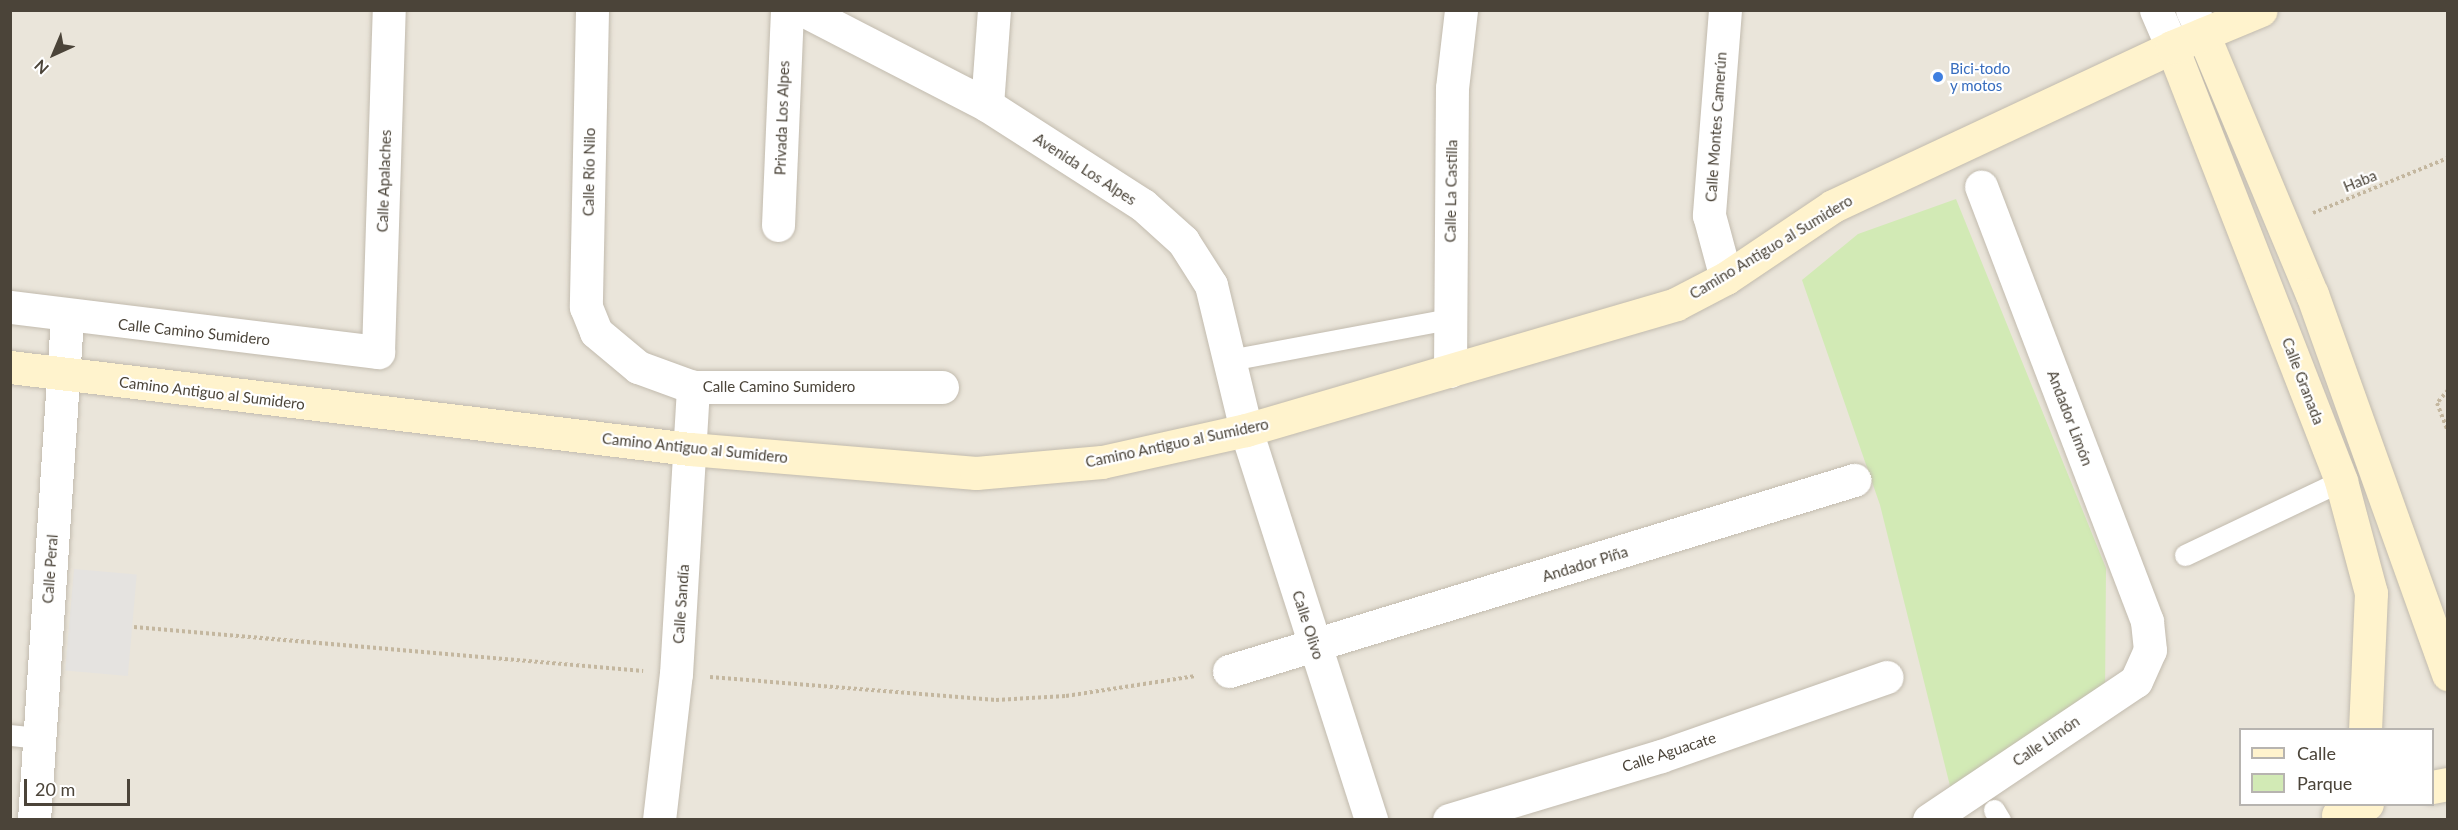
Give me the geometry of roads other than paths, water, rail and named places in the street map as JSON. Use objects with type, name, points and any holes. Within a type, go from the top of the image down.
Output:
[{"type":"main road","name":"Camino Antiguo al Sumidero","points":[[10,367],[64,376],[690,449],[976,474],[1102,462],[1246,430],[1677,304],[1726,278],[1833,206],[2172,46],[2198,22],[2261,10]]},
{"type":"main road","points":[[2198,22],[2312,294],[2448,674]]},
{"type":"main road","name":"Calle Granada","points":[[2172,46],[2341,482],[2372,594],[2365,728]]},
{"type":"main road","points":[[2275,307],[2312,294]]},
{"type":"street","name":"Calle Apalaches","points":[[378,352],[389,10]]},
{"type":"street","name":"Privada Los Alpes","points":[[778,225],[787,10]]},
{"type":"street","name":"Avenida Los Alpes","points":[[803,10],[987,105],[1143,205],[1183,241],[1211,285],[1246,430]]},
{"type":"street","points":[[987,105],[994,10]]},
{"type":"street","name":"Calle La Castilla","points":[[1450,371],[1452,88],[1461,10]]},
{"type":"street","name":"Calle Montes Camerún","points":[[1725,10],[1709,215],[1726,278]]},
{"type":"street","points":[[2156,10],[2172,46]]},
{"type":"street","name":"Calle Río Nilo","points":[[593,11],[586,307],[596,332]]},
{"type":"street","name":"Andador Limón","points":[[1981,187],[2147,621],[2150,650]]},
{"type":"street","name":"Calle Camino Sumidero","points":[[10,307],[67,318],[378,352]]},
{"type":"street","name":"Calle Peral","points":[[34,819],[25,736],[64,376],[67,318]]},
{"type":"street","name":"Calle Camino Sumidero","points":[[596,332],[638,367],[693,387],[942,387]]},
{"type":"street","name":"Calle Sandía","points":[[659,819],[676,674],[693,387]]},
{"type":"street","name":"Calle Olivo","points":[[1246,430],[1371,819]]},
{"type":"street","name":"Andador Piña","points":[[1229,671],[1315,647],[1854,480]]},
{"type":"street","name":"Calle Limón","points":[[1929,819],[2136,681],[2150,650]]},
{"type":"street","name":"Calle Aguacate","points":[[1449,819],[1661,756],[1887,677]]},
{"type":"lane","points":[[1230,360],[1449,319]]},
{"type":"lane","points":[[2185,555],[2341,482]]},
{"type":"place","name":"Bici-todo y motos","points":[[1938,77]]}]
